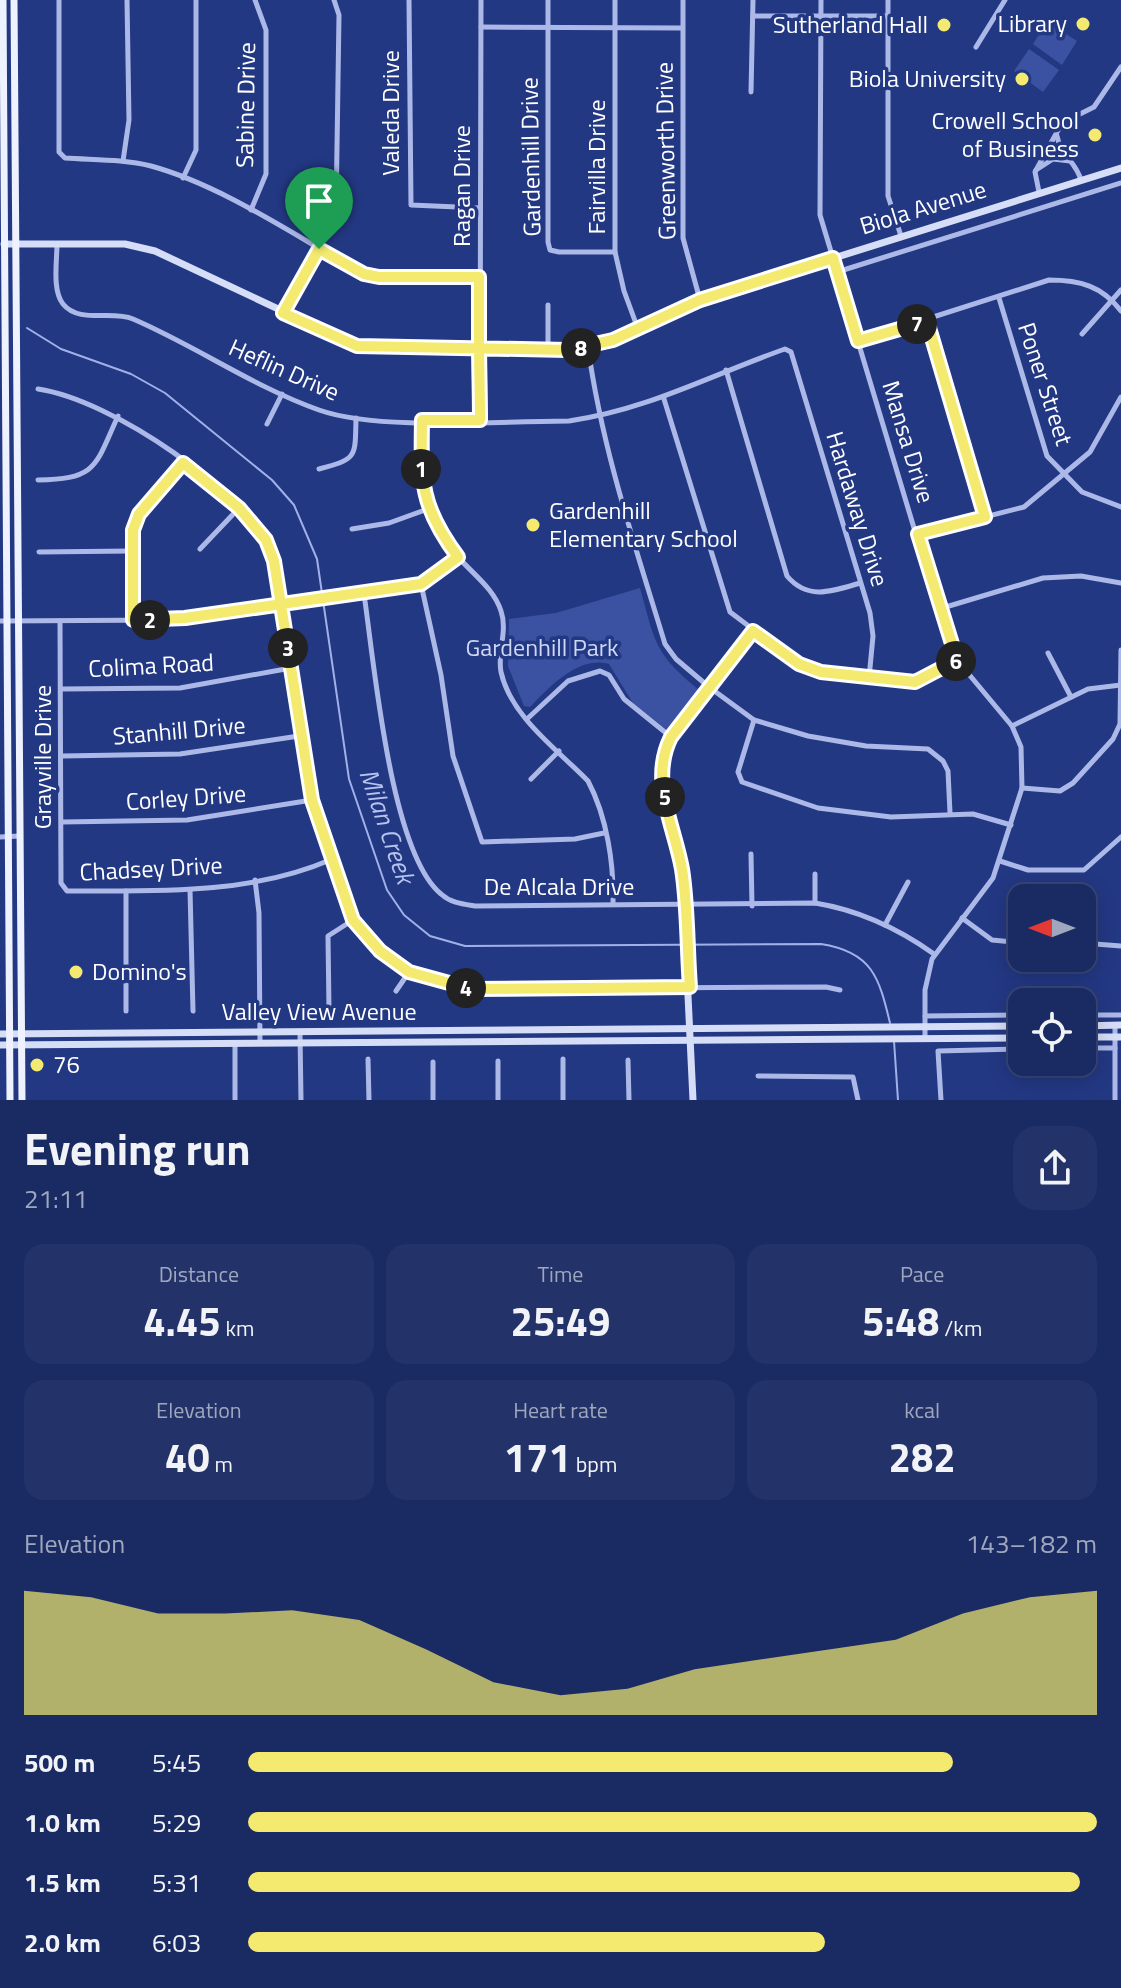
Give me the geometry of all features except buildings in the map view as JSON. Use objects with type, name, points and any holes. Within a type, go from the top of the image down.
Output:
[{"type":"main road","points":[[3,0],[4,836],[10,1100]]},
{"type":"main road","points":[[14,0],[22,1100]]},
{"type":"main road","name":"Biola Avenue","points":[[4,244],[125,244],[155,251],[357,346],[548,352],[588,347],[639,330],[700,300],[1121,168]]},
{"type":"main road","points":[[693,1100],[690,987],[682,870],[660,776],[662,755],[671,737],[709,687]]},
{"type":"main road","points":[[1096,1026],[1118,1025]]},
{"type":"main road","name":"Valley View Avenue","points":[[0,1034],[1008,1026]]},
{"type":"main road","points":[[1096,1037],[1118,1037]]},
{"type":"main road","name":"Valley View Avenue","points":[[0,1045],[1008,1038]]},
{"type":"street","points":[[59,0],[59,152],[65,158],[123,161],[183,178],[251,210],[364,274],[379,277],[479,277]]},
{"type":"street","points":[[123,161],[129,120],[127,0]]},
{"type":"street","points":[[183,178],[196,150],[196,0]]},
{"type":"street","name":"Sabine Drive","points":[[251,210],[266,174],[266,30],[255,0]]},
{"type":"street","points":[[283,313],[336,213],[339,190],[339,15],[334,0]]},
{"type":"street","name":"Valeda Drive","points":[[409,0],[411,205],[480,208]]},
{"type":"street","name":"Ragan Drive","points":[[480,420],[481,0]]},
{"type":"street","name":"Gardenhill Drive","points":[[548,0],[550,250],[615,252]]},
{"type":"street","name":"Fairvilla Drive","points":[[615,0],[615,252],[624,291],[639,330]]},
{"type":"street","name":"Greenworth Drive","points":[[683,0],[683,238],[700,300]]},
{"type":"street","points":[[751,92],[753,0]]},
{"type":"street","name":"Mansa Drive","points":[[821,0],[820,215],[957,660],[1012,726],[1021,747],[1022,788],[993,878],[934,954],[927,979],[925,1038]]},
{"type":"street","points":[[888,0],[888,196],[901,236]]},
{"type":"street","points":[[976,47],[1005,0]]},
{"type":"street","points":[[753,16],[888,16]]},
{"type":"street","points":[[481,27],[682,28]]},
{"type":"street","points":[[1039,192],[1036,170],[1066,118],[1094,107],[1121,67]]},
{"type":"street","points":[[1057,135],[1060,148],[1081,180]]},
{"type":"street","points":[[1036,170],[1053,159],[1071,161]]},
{"type":"street","name":"Biola Avenue","points":[[837,272],[1121,183]]},
{"type":"street","name":"Heflin Drive","points":[[57,244],[57,290],[62,303],[71,310],[130,317],[282,394],[321,411],[356,418],[569,421],[598,417],[664,399],[726,370],[785,349],[791,352]]},
{"type":"street","points":[[858,341],[1049,280],[1075,280],[1093,286],[1113,300],[1121,311]]},
{"type":"street","points":[[1082,334],[1121,290]]},
{"type":"street","name":"Poner Street","points":[[999,298],[1041,440],[1047,456],[1064,477]]},
{"type":"street","points":[[548,305],[548,352]]},
{"type":"street","points":[[927,321],[985,517]]},
{"type":"street","points":[[2,334],[16,334]]},
{"type":"street","points":[[588,347],[598,417],[665,644],[676,659],[754,720],[808,736],[866,746],[928,749],[943,761],[948,771],[950,813]]},
{"type":"street","name":"Hardaway Drive","points":[[791,352],[873,636],[869,678]]},
{"type":"street","points":[[726,370],[787,576],[805,591],[817,593],[860,583]]},
{"type":"street","points":[[38,389],[69,396],[118,416],[145,432],[239,508],[266,540],[274,561],[299,736],[312,800],[353,920],[380,951],[409,972],[471,989],[690,987],[840,990]]},
{"type":"street","points":[[267,424],[282,394]]},
{"type":"street","points":[[918,534],[1024,507],[1064,477],[1090,452],[1121,397]]},
{"type":"street","points":[[664,399],[725,602],[753,631],[799,664],[821,672],[915,682],[957,660]]},
{"type":"street","points":[[38,480],[68,479],[92,468],[118,416]]},
{"type":"street","points":[[319,469],[349,461],[355,454],[356,418]]},
{"type":"street","points":[[422,420],[421,483],[428,509],[458,557],[489,589],[501,611],[500,668],[513,703],[588,781],[614,868],[613,903]]},
{"type":"street","points":[[133,620],[131,551],[139,514],[183,463]]},
{"type":"street","points":[[1064,477],[1082,492],[1121,507]]},
{"type":"street","points":[[200,549],[239,508]]},
{"type":"street","points":[[352,529],[389,523],[428,509]]},
{"type":"street","points":[[39,552],[131,551]]},
{"type":"street","points":[[3,621],[185,618],[364,594],[421,584],[458,557]]},
{"type":"street","points":[[939,609],[1053,576],[1081,576],[1121,583]]},
{"type":"street","points":[[421,584],[441,675],[453,756],[482,842],[575,839],[604,833]]},
{"type":"street","name":"De Alcala Drive","points":[[364,594],[392,784],[417,856],[439,893],[452,902],[475,906],[613,903],[752,906],[815,903],[843,907],[885,925],[934,954]]},
{"type":"street","name":"Grayville Drive","points":[[60,621],[61,883],[67,891]]},
{"type":"street","points":[[709,687],[753,631]]},
{"type":"street","points":[[1022,788],[1046,793],[1060,791],[1073,783],[1113,739],[1120,724],[1121,650]]},
{"type":"street","points":[[1048,653],[1071,697]]},
{"type":"street","name":"Colima Road","points":[[61,689],[180,688],[291,668]]},
{"type":"street","points":[[527,719],[568,681],[600,671],[609,675],[624,699],[671,737]]},
{"type":"street","points":[[1012,726],[1102,685],[1121,685]]},
{"type":"street","points":[[754,720],[738,772],[742,782],[818,808],[891,817],[973,814],[1011,825]]},
{"type":"street","name":"Stanhill Drive","points":[[62,756],[180,754],[299,736]]},
{"type":"street","points":[[531,779],[559,751]]},
{"type":"street","name":"Corley Drive","points":[[62,822],[187,820],[312,800]]},
{"type":"street","points":[[4,836],[20,836]]},
{"type":"street","points":[[1000,861],[1028,870],[1084,870],[1121,837]]},
{"type":"street","points":[[751,854],[752,906]]},
{"type":"street","name":"Chadsey Drive","points":[[67,891],[190,890],[294,876],[330,860]]},
{"type":"street","points":[[815,874],[815,903]]},
{"type":"street","points":[[255,880],[260,1044]]},
{"type":"street","points":[[885,925],[908,882]]},
{"type":"street","points":[[190,890],[193,1011]]},
{"type":"street","points":[[126,891],[126,1011]]},
{"type":"street","points":[[962,918],[992,940],[1008,942]]},
{"type":"street","points":[[329,1010],[328,936],[353,920]]},
{"type":"street","points":[[1096,944],[1121,946]]},
{"type":"street","points":[[396,991],[409,972]]},
{"type":"street","points":[[925,1016],[1008,1015]]},
{"type":"street","points":[[1096,1015],[1121,1015]]},
{"type":"street","points":[[1115,1100],[1118,1025]]},
{"type":"street","points":[[300,1033],[301,1100]]},
{"type":"street","points":[[235,1044],[235,1100]]},
{"type":"street","points":[[1096,1048],[1115,1048]]},
{"type":"street","points":[[941,1100],[938,1051],[1008,1049]]},
{"type":"street","points":[[368,1059],[369,1100]]},
{"type":"street","points":[[563,1059],[563,1100]]},
{"type":"street","points":[[628,1060],[629,1100]]},
{"type":"street","points":[[498,1061],[498,1100]]},
{"type":"street","points":[[433,1062],[433,1100]]},
{"type":"street","points":[[758,1076],[853,1077],[858,1100]]},
{"type":"green space","points":[[1047,22],[1077,41],[1062,65],[1033,44]]},
{"type":"green space","points":[[1029,49],[1059,70],[1043,92],[1014,71]]},
{"type":"green space","name":"Gardenhill Park","points":[[640,588],[658,645],[673,666],[699,690],[667,730],[633,703],[609,664],[598,662],[576,668],[555,682],[530,707],[524,706],[508,666],[509,619],[556,613]]},
{"type":"waterway","name":"Milan Creek","points":[[27,328],[61,349],[131,374],[165,393],[272,480],[294,505],[317,559],[349,779],[387,890],[404,915],[430,936],[465,946],[821,944],[852,953],[870,969],[882,992],[890,1023]]},
{"type":"waterway","name":"Milan Creek","points":[[894,1041],[898,1100]]},
{"type":"place","name":"Library","points":[[1083,24]]},
{"type":"place","name":"Sutherland Hall","points":[[944,25]]},
{"type":"place","name":"Biola University","points":[[1022,79]]},
{"type":"place","name":"Crowell School of Business","points":[[1095,135]]},
{"type":"place","name":"Gardenhill Elementary School","points":[[533,525]]},
{"type":"place","name":"Domino's","points":[[76,972]]},
{"type":"place","name":"76","points":[[37,1065]]},
{"type":"route","points":[[319,249],[283,313],[341,342],[374,349],[479,351],[539,352],[588,347],[639,330],[700,300],[833,258],[858,341],[927,321],[985,517],[918,534],[944,628],[957,660],[915,682],[821,672],[799,664],[753,631],[671,737],[662,755],[660,776],[682,870],[690,987],[471,989],[440,983],[409,972],[380,951],[353,920],[312,800],[299,736],[291,668],[281,604],[274,561],[266,540],[239,508],[183,463],[139,514],[133,530],[133,620],[185,618],[281,604],[364,594],[421,584],[458,557],[442,536],[428,509],[421,483],[422,420],[480,420],[479,362],[479,351],[479,341],[479,339],[479,277],[379,277],[364,274],[319,249]]}]
